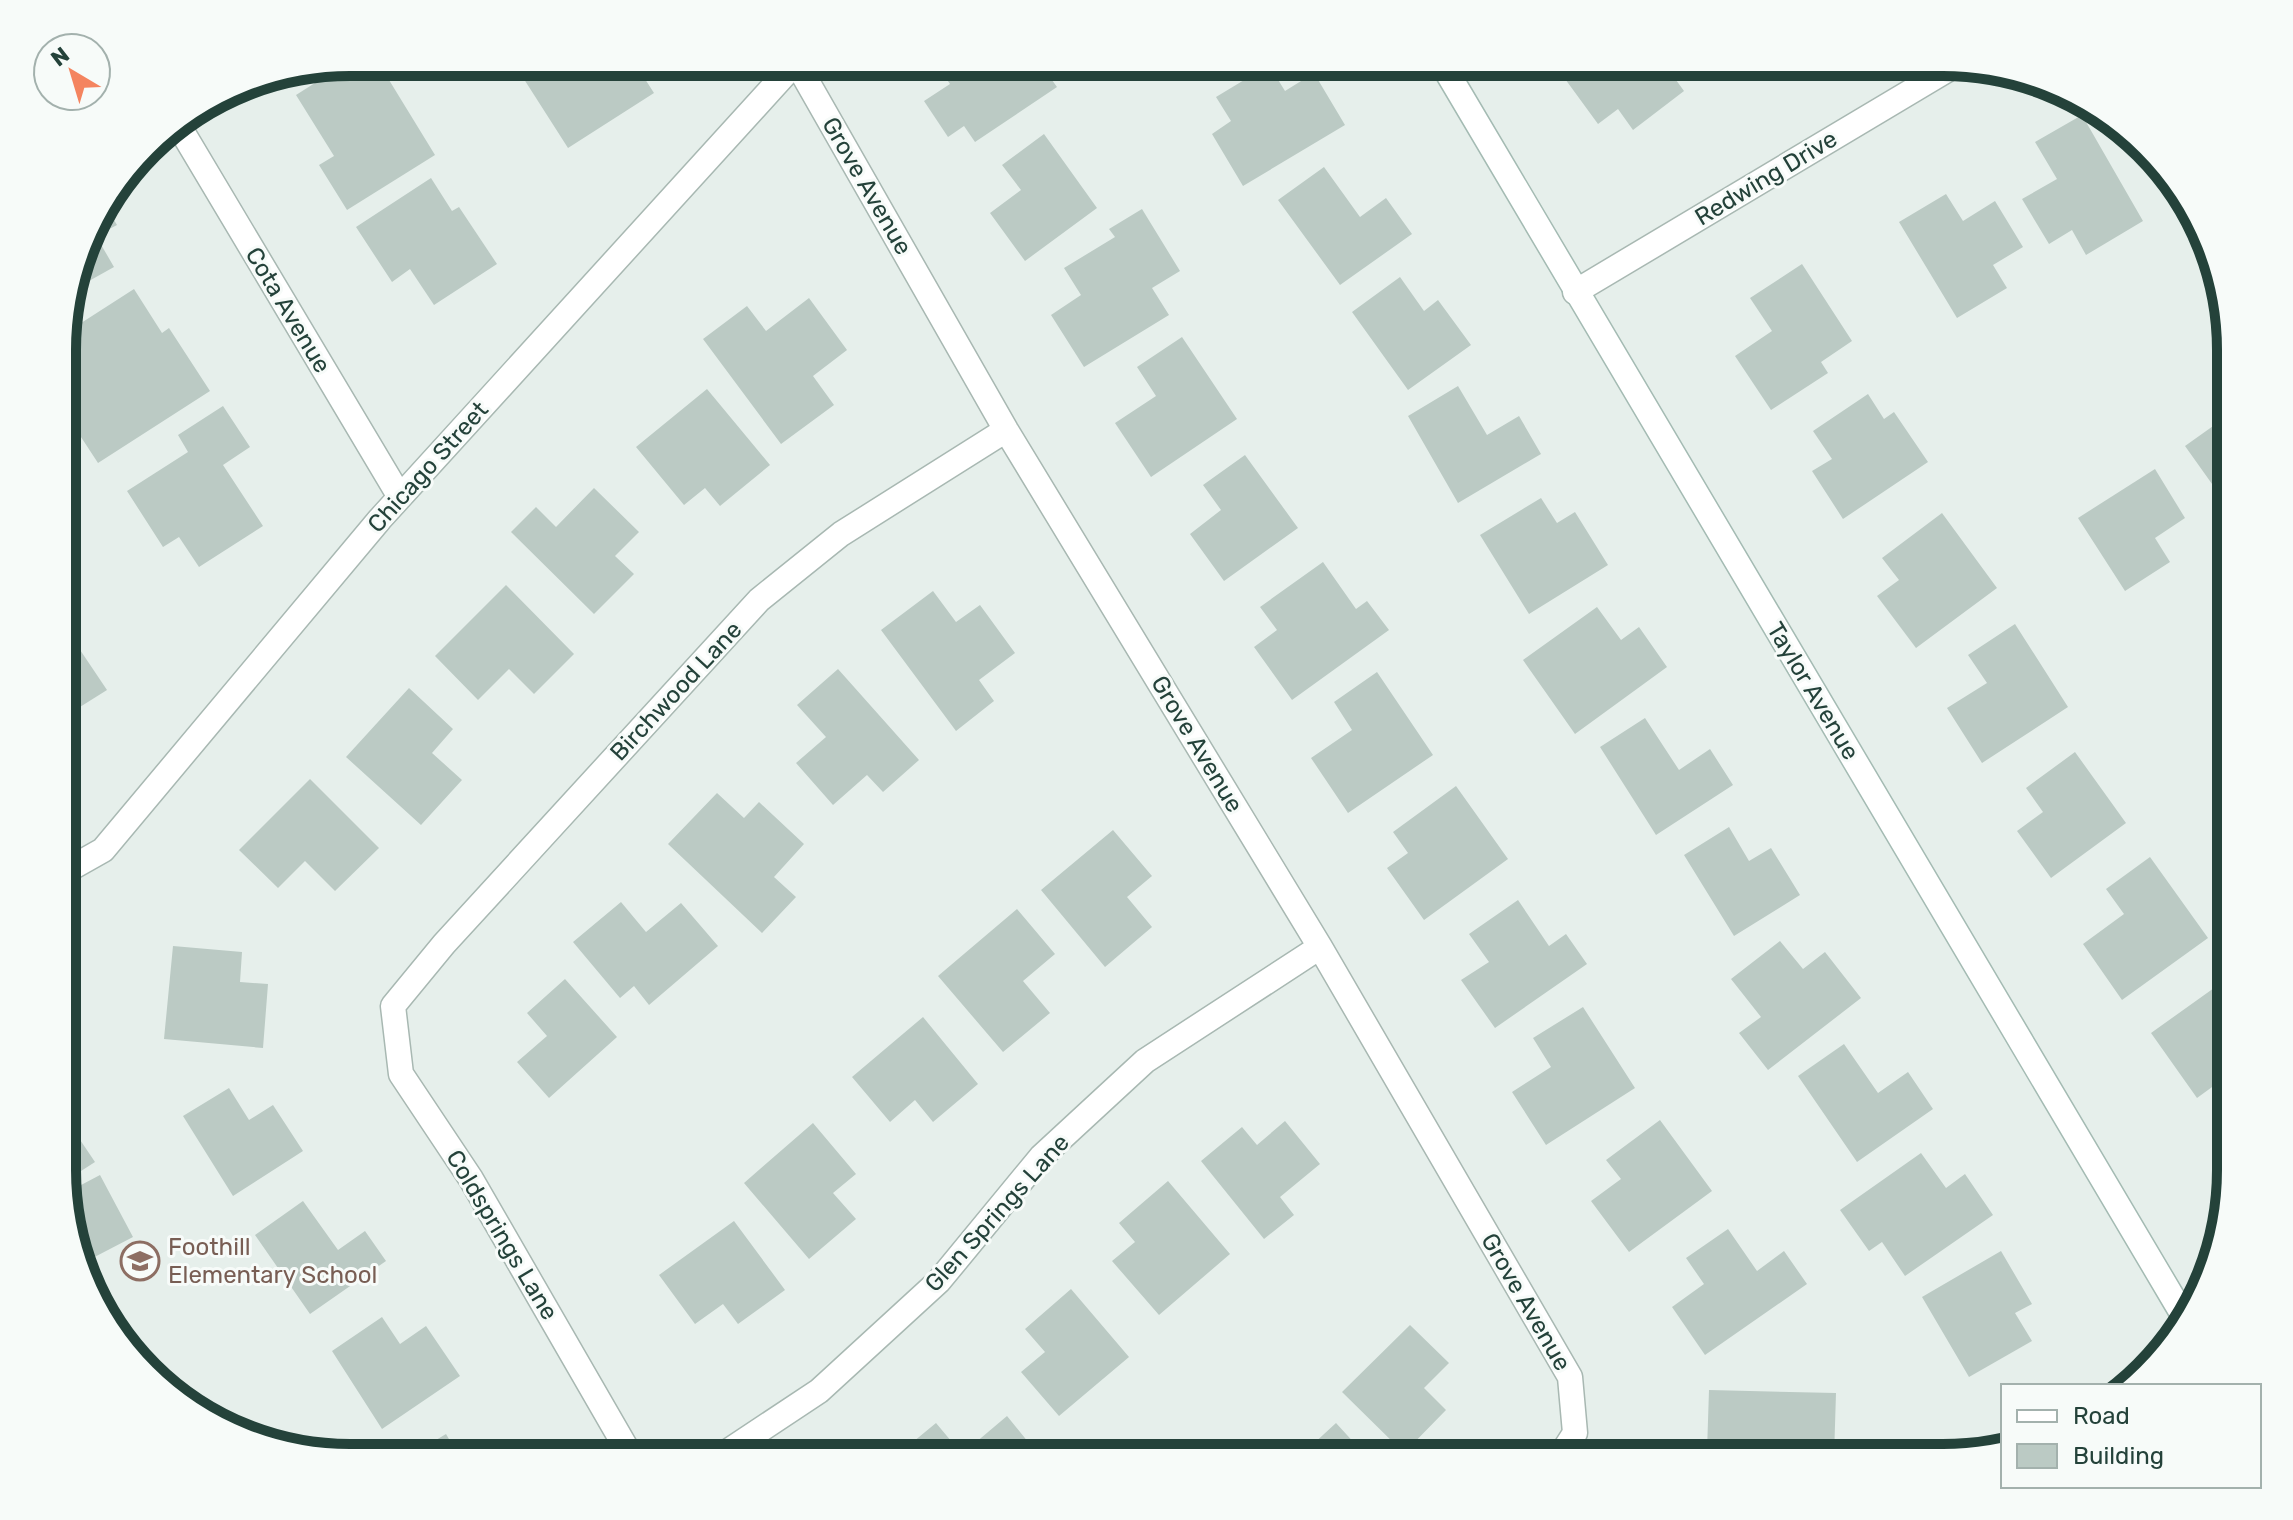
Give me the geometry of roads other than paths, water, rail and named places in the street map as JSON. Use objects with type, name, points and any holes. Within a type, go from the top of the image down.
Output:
[{"type":"street","name":"Taylor Avenue","points":[[1449,76],[2179,1308]]},
{"type":"street","name":"Redwing Drive","points":[[1575,292],[1937,76]]},
{"type":"street","name":"Chicago Street","points":[[76,865],[103,850],[400,497],[783,77]]},
{"type":"street","name":"Grove Avenue","points":[[804,77],[1006,430],[1320,947],[1570,1377],[1575,1433],[1568,1443]]},
{"type":"street","name":"Cota Avenue","points":[[183,133],[400,497]]},
{"type":"street","name":"Birchwood Lane","points":[[393,1006],[444,944],[759,600],[841,534],[1006,430]]},
{"type":"street","name":"Glen Springs Lane","points":[[739,1444],[819,1391],[939,1281],[1041,1157],[1145,1061],[1320,947]]},
{"type":"street","name":"Coldsprings Lane","points":[[393,1006],[401,1074],[471,1179],[624,1444]]},
{"type":"place","name":"Foothill Elementary School","points":[[140,1261]]}]
